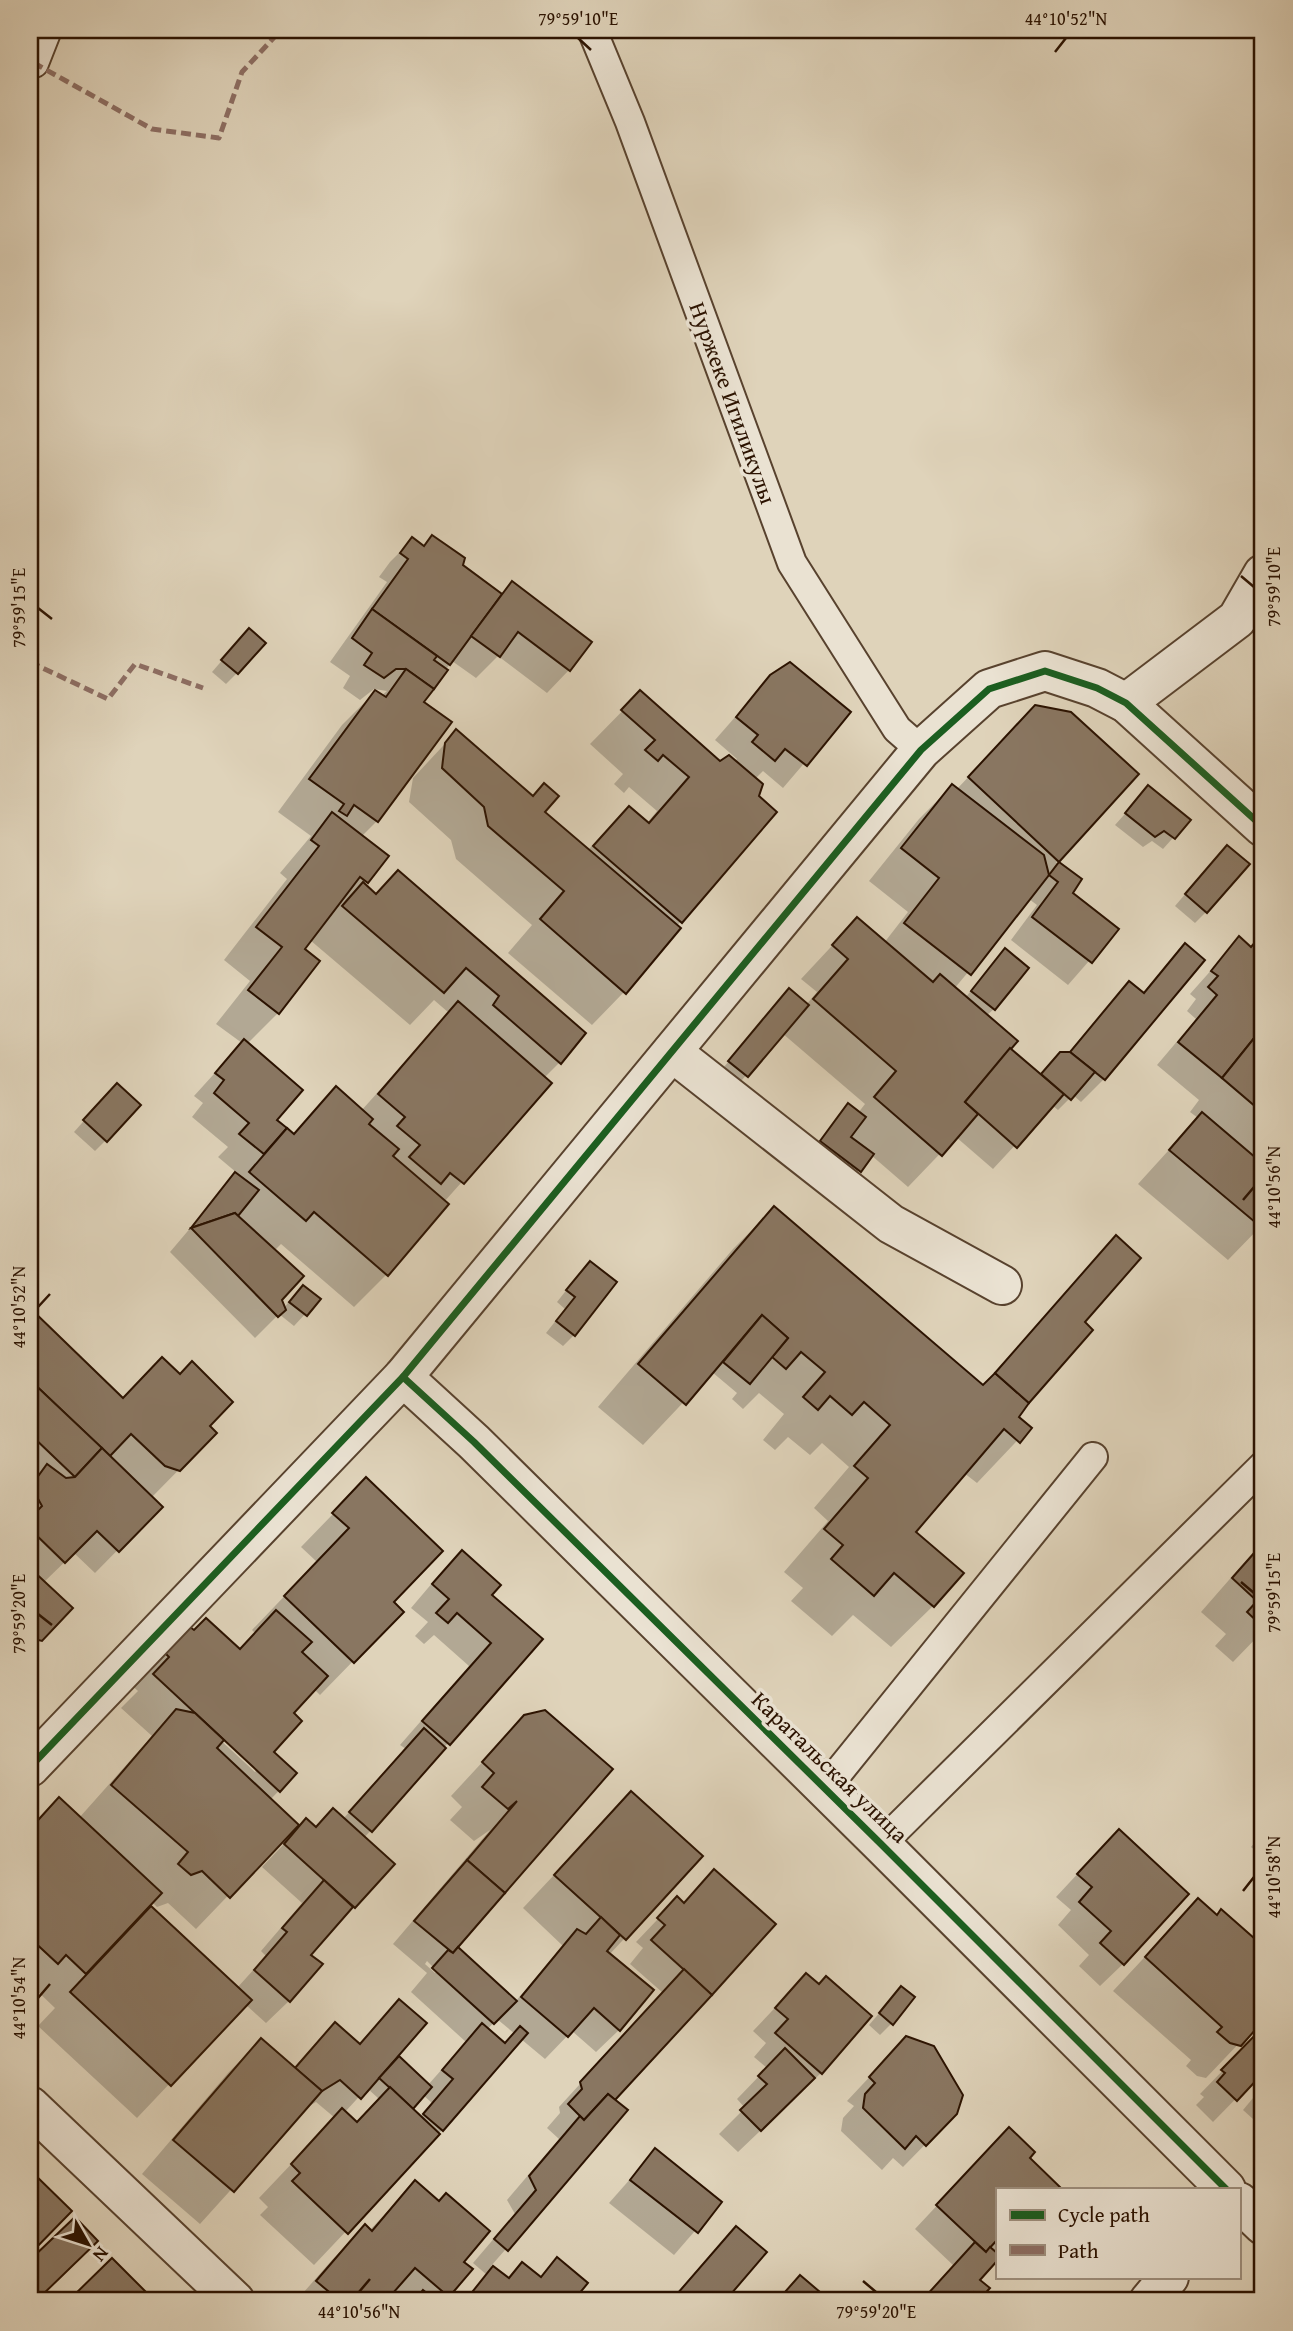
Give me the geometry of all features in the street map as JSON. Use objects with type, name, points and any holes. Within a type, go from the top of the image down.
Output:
[{"type":"street","points":[[1126,703],[1237,619],[1263,574]]},
{"type":"street","points":[[30,1767],[404,1377],[922,750],[989,689],[1045,671],[1097,688],[1126,703],[1263,827]]},
{"type":"street","points":[[671,1052],[891,1224],[1002,1285]]},
{"type":"street","name":"Каратальская улица","points":[[404,1377],[474,1442],[881,1844],[1225,2188]]},
{"type":"street","points":[[30,2106],[235,2301]]},
{"type":"street","points":[[1240,2203],[1263,2225]]},
{"type":"street","points":[[1149,2301],[1168,2278]]},
{"type":"lane","points":[[30,62],[34,63],[47,30]]},
{"type":"lane","name":"Нуржеке Игиликулы","points":[[592,30],[631,122],[792,563],[897,729],[922,750]]},
{"type":"lane","points":[[824,1790],[1093,1457]]},
{"type":"lane","points":[[881,1844],[1263,1466]]},
{"type":"building","points":[[432,535],[465,558],[463,565],[502,594],[450,665],[372,609],[408,559],[400,553],[412,537],[424,546]]},
{"type":"building","points":[[512,581],[592,642],[570,671],[518,632],[500,657],[471,636]]},
{"type":"building","points":[[372,609],[437,656],[434,660],[448,670],[434,689],[406,669],[396,669],[384,678],[364,665],[372,653],[352,638]]},
{"type":"building","points":[[249,628],[266,643],[238,674],[221,660]]},
{"type":"building","points":[[790,662],[851,712],[807,766],[785,749],[775,761],[752,742],[758,735],[736,717],[770,675]]},
{"type":"building","points":[[406,669],[434,689],[424,702],[452,722],[378,822],[354,805],[347,816],[339,811],[344,804],[309,779],[375,690],[386,697]]},
{"type":"building","points":[[640,690],[720,761],[729,755],[763,784],[759,796],[777,812],[682,923],[593,846],[629,806],[649,823],[689,777],[663,755],[658,761],[645,750],[655,740],[621,710]]},
{"type":"building","points":[[1035,705],[1071,712],[1139,774],[1059,862],[968,777]]},
{"type":"building","points":[[456,729],[533,796],[544,783],[559,796],[545,812],[681,928],[626,994],[540,919],[564,891],[488,826],[484,807],[442,768],[445,743]]},
{"type":"building","points":[[952,784],[1044,855],[1049,875],[971,975],[904,923],[939,878],[901,848]]},
{"type":"building","points":[[1148,785],[1191,820],[1175,839],[1164,831],[1155,837],[1125,813]]},
{"type":"building","points":[[332,812],[389,856],[368,883],[360,877],[305,949],[320,961],[279,1014],[248,990],[282,947],[256,927],[319,846],[311,840]]},
{"type":"building","points":[[1227,845],[1250,864],[1207,913],[1185,894]]},
{"type":"building","points":[[1059,862],[1082,879],[1073,893],[1119,929],[1092,963],[1032,917],[1058,882],[1049,875]]},
{"type":"building","points":[[398,870],[586,1033],[561,1064],[493,1005],[499,996],[466,968],[444,993],[342,906],[363,882],[376,894]]},
{"type":"building","points":[[857,917],[933,982],[940,974],[1018,1041],[965,1102],[978,1114],[942,1156],[874,1097],[896,1071],[813,999],[848,959],[832,945]]},
{"type":"building","points":[[1263,933],[1263,1027],[1222,1078],[1178,1042],[1217,995],[1208,987],[1218,976],[1211,971],[1239,936],[1251,947]]},
{"type":"building","points":[[1185,943],[1205,960],[1105,1080],[1070,1052],[1129,981],[1144,993]]},
{"type":"building","points":[[1005,948],[1029,968],[995,1010],[971,991]]},
{"type":"building","points":[[789,988],[809,1005],[748,1077],[728,1061]]},
{"type":"building","points":[[458,1001],[552,1083],[464,1184],[450,1173],[441,1184],[409,1157],[420,1145],[397,1126],[405,1117],[378,1094]]},
{"type":"building","points":[[1263,1027],[1263,1113],[1222,1078]]},
{"type":"building","points":[[244,1039],[303,1090],[277,1120],[287,1128],[264,1154],[239,1134],[249,1123],[214,1093],[224,1080],[215,1073]]},
{"type":"building","points":[[1010,1048],[1064,1094],[1017,1148],[965,1102]]},
{"type":"building","points":[[1060,1052],[1070,1052],[1095,1072],[1071,1100],[1041,1074]]},
{"type":"building","points":[[117,1083],[141,1105],[107,1142],[83,1120]]},
{"type":"building","points":[[336,1086],[373,1119],[369,1124],[399,1149],[393,1156],[449,1204],[388,1276],[314,1212],[306,1221],[249,1172],[287,1128],[294,1134]]},
{"type":"building","points":[[848,1103],[866,1117],[851,1137],[874,1154],[861,1172],[820,1141]]},
{"type":"building","points":[[1202,1112],[1263,1164],[1262,1228],[1169,1150]]},
{"type":"building","points":[[235,1172],[259,1190],[238,1216],[235,1213],[191,1228]]},
{"type":"building","points":[[774,1206],[983,1385],[995,1373],[1029,1403],[1019,1417],[1032,1428],[1020,1443],[1004,1429],[916,1532],[964,1573],[934,1607],[894,1573],[874,1596],[831,1559],[843,1545],[824,1529],[868,1478],[854,1466],[890,1425],[864,1402],[852,1415],[830,1396],[818,1410],[803,1397],[825,1372],[801,1352],[786,1369],[772,1357],[788,1338],[762,1315],[686,1405],[638,1364]]},
{"type":"building","points":[[235,1213],[304,1276],[282,1300],[286,1310],[278,1317],[191,1228]]},
{"type":"building","points":[[1116,1235],[1141,1258],[1085,1322],[1093,1330],[1029,1403],[995,1373]]},
{"type":"building","points":[[590,1261],[617,1282],[575,1336],[556,1321],[575,1297],[566,1290]]},
{"type":"building","points":[[303,1285],[321,1299],[307,1316],[289,1302]]},
{"type":"building","points":[[30,1308],[123,1398],[162,1357],[180,1374],[192,1361],[233,1402],[210,1426],[217,1433],[180,1471],[165,1466],[131,1434],[110,1456],[30,1380]]},
{"type":"building","points":[[762,1315],[788,1338],[750,1384],[723,1362]]},
{"type":"building","points":[[30,1380],[102,1448],[75,1477],[30,1434]]},
{"type":"building","points":[[102,1448],[163,1507],[119,1552],[97,1531],[65,1563],[30,1529],[30,1518],[42,1506],[31,1486],[47,1464],[66,1478],[75,1477]]},
{"type":"building","points":[[366,1477],[443,1551],[394,1602],[404,1612],[354,1663],[284,1596],[349,1528],[332,1513]]},
{"type":"building","points":[[1263,1543],[1263,1627],[1247,1612],[1257,1601],[1232,1578]]},
{"type":"building","points":[[462,1550],[501,1585],[492,1595],[543,1639],[450,1745],[422,1721],[491,1643],[457,1613],[448,1623],[436,1613],[449,1599],[432,1584]]},
{"type":"building","points":[[30,1568],[73,1608],[42,1641],[30,1638]]},
{"type":"building","points":[[276,1610],[312,1642],[302,1652],[328,1676],[294,1713],[302,1721],[274,1752],[297,1773],[280,1792],[153,1674],[169,1657],[161,1649],[185,1623],[194,1630],[206,1618],[240,1649]]},
{"type":"building","points":[[176,1709],[195,1713],[224,1740],[217,1748],[299,1825],[230,1898],[202,1871],[191,1875],[178,1864],[188,1852],[111,1785]]},
{"type":"building","points":[[545,1710],[613,1769],[505,1893],[467,1860],[517,1801],[508,1809],[482,1787],[494,1773],[482,1762],[524,1715]]},
{"type":"building","points":[[424,1728],[446,1748],[372,1832],[349,1812]]},
{"type":"building","points":[[631,1791],[703,1856],[626,1940],[554,1875]]},
{"type":"building","points":[[59,1797],[162,1893],[86,1974],[66,1955],[58,1964],[30,1938],[30,1829]]},
{"type":"building","points":[[333,1808],[395,1864],[355,1908],[284,1844],[306,1818],[316,1827]]},
{"type":"building","points":[[1119,1829],[1189,1894],[1124,1965],[1100,1943],[1111,1931],[1079,1902],[1092,1887],[1077,1874]]},
{"type":"building","points":[[467,1860],[505,1893],[453,1953],[414,1921]]},
{"type":"building","points":[[714,1869],[776,1924],[712,1995],[651,1940],[665,1925],[657,1918],[677,1896],[684,1903]]},
{"type":"building","points":[[324,1880],[353,1907],[311,1955],[323,1964],[290,2002],[254,1970],[287,1932],[282,1928]]},
{"type":"building","points":[[1198,1898],[1217,1915],[1221,1909],[1263,1946],[1263,2021],[1241,2046],[1230,2043],[1217,2032],[1222,2027],[1145,1957]]},
{"type":"building","points":[[151,1906],[252,2000],[171,2086],[70,1992]]},
{"type":"building","points":[[601,1917],[620,1935],[607,1951],[654,1990],[620,2031],[594,2008],[568,2037],[521,1997],[577,1929],[586,1934]]},
{"type":"building","points":[[458,1947],[517,2001],[494,2024],[432,1968],[448,1950],[453,1953]]},
{"type":"building","points":[[684,1969],[712,1995],[615,2100],[608,2094],[584,2120],[568,2104],[582,2089],[580,2082]]},
{"type":"building","points":[[806,1973],[819,1984],[826,1976],[872,2016],[822,2074],[775,2033],[788,2019],[775,2008]]},
{"type":"building","points":[[901,1986],[915,1997],[893,2025],[879,2013]]},
{"type":"building","points":[[399,1999],[427,2023],[361,2099],[340,2080],[322,2091],[295,2068],[335,2022],[360,2044]]},
{"type":"building","points":[[482,2023],[505,2043],[520,2026],[528,2033],[443,2131],[423,2114],[453,2079],[442,2070]]},
{"type":"building","points":[[1263,2027],[1263,2073],[1237,2101],[1217,2082],[1225,2073],[1221,2070]]},
{"type":"building","points":[[906,2036],[934,2046],[963,2095],[957,2114],[926,2146],[916,2136],[905,2149],[863,2108],[865,2094],[875,2083],[869,2077]]},
{"type":"building","points":[[261,2038],[322,2091],[234,2192],[173,2140]]},
{"type":"building","points":[[785,2048],[815,2078],[761,2131],[740,2110],[767,2084],[758,2076]]},
{"type":"building","points":[[399,2056],[432,2087],[413,2109],[379,2078]]},
{"type":"building","points":[[390,2087],[440,2134],[348,2234],[292,2181],[300,2173],[291,2164],[342,2108],[357,2122]]},
{"type":"building","points":[[608,2094],[628,2110],[508,2251],[494,2239],[536,2190],[529,2176],[580,2116],[584,2120]]},
{"type":"building","points":[[1009,2127],[1035,2152],[1030,2158],[1061,2188],[996,2188],[996,2241],[986,2252],[936,2205]]},
{"type":"building","points":[[655,2148],[722,2202],[698,2233],[630,2180]]},
{"type":"building","points":[[30,2170],[72,2211],[30,2254]]},
{"type":"building","points":[[415,2180],[439,2201],[446,2193],[490,2231],[464,2262],[473,2269],[449,2297],[415,2268],[386,2301],[340,2301],[316,2281],[365,2224],[372,2231]]},
{"type":"building","points":[[75,2217],[98,2241],[36,2301],[30,2301],[30,2260]]},
{"type":"building","points":[[736,2226],[767,2252],[725,2301],[671,2301]]},
{"type":"building","points":[[975,2242],[986,2252],[990,2247],[996,2252],[996,2262],[980,2280],[990,2288],[981,2298],[974,2292],[965,2301],[930,2301],[925,2297]]},
{"type":"building","points":[[557,2257],[588,2283],[573,2301],[465,2301],[493,2266],[509,2278],[522,2262],[541,2277]]},
{"type":"building","points":[[112,2258],[155,2301],[68,2301]]},
{"type":"building","points":[[800,2275],[827,2298],[825,2301],[777,2301]]},
{"type":"building","points":[[423,2290],[437,2301],[414,2301]]},
{"type":"marked path","points":[[30,78],[34,63],[152,129],[219,138],[242,72],[280,31],[286,30]]},
{"type":"marked path","points":[[30,662],[108,699],[135,664],[203,688]]},
{"type":"cycle path","points":[[30,1767],[403,1377],[921,750],[989,689],[1045,671],[1097,688],[1126,703],[1263,827]]},
{"type":"cycle path","points":[[403,1377],[474,1442],[1225,2188]]}]
